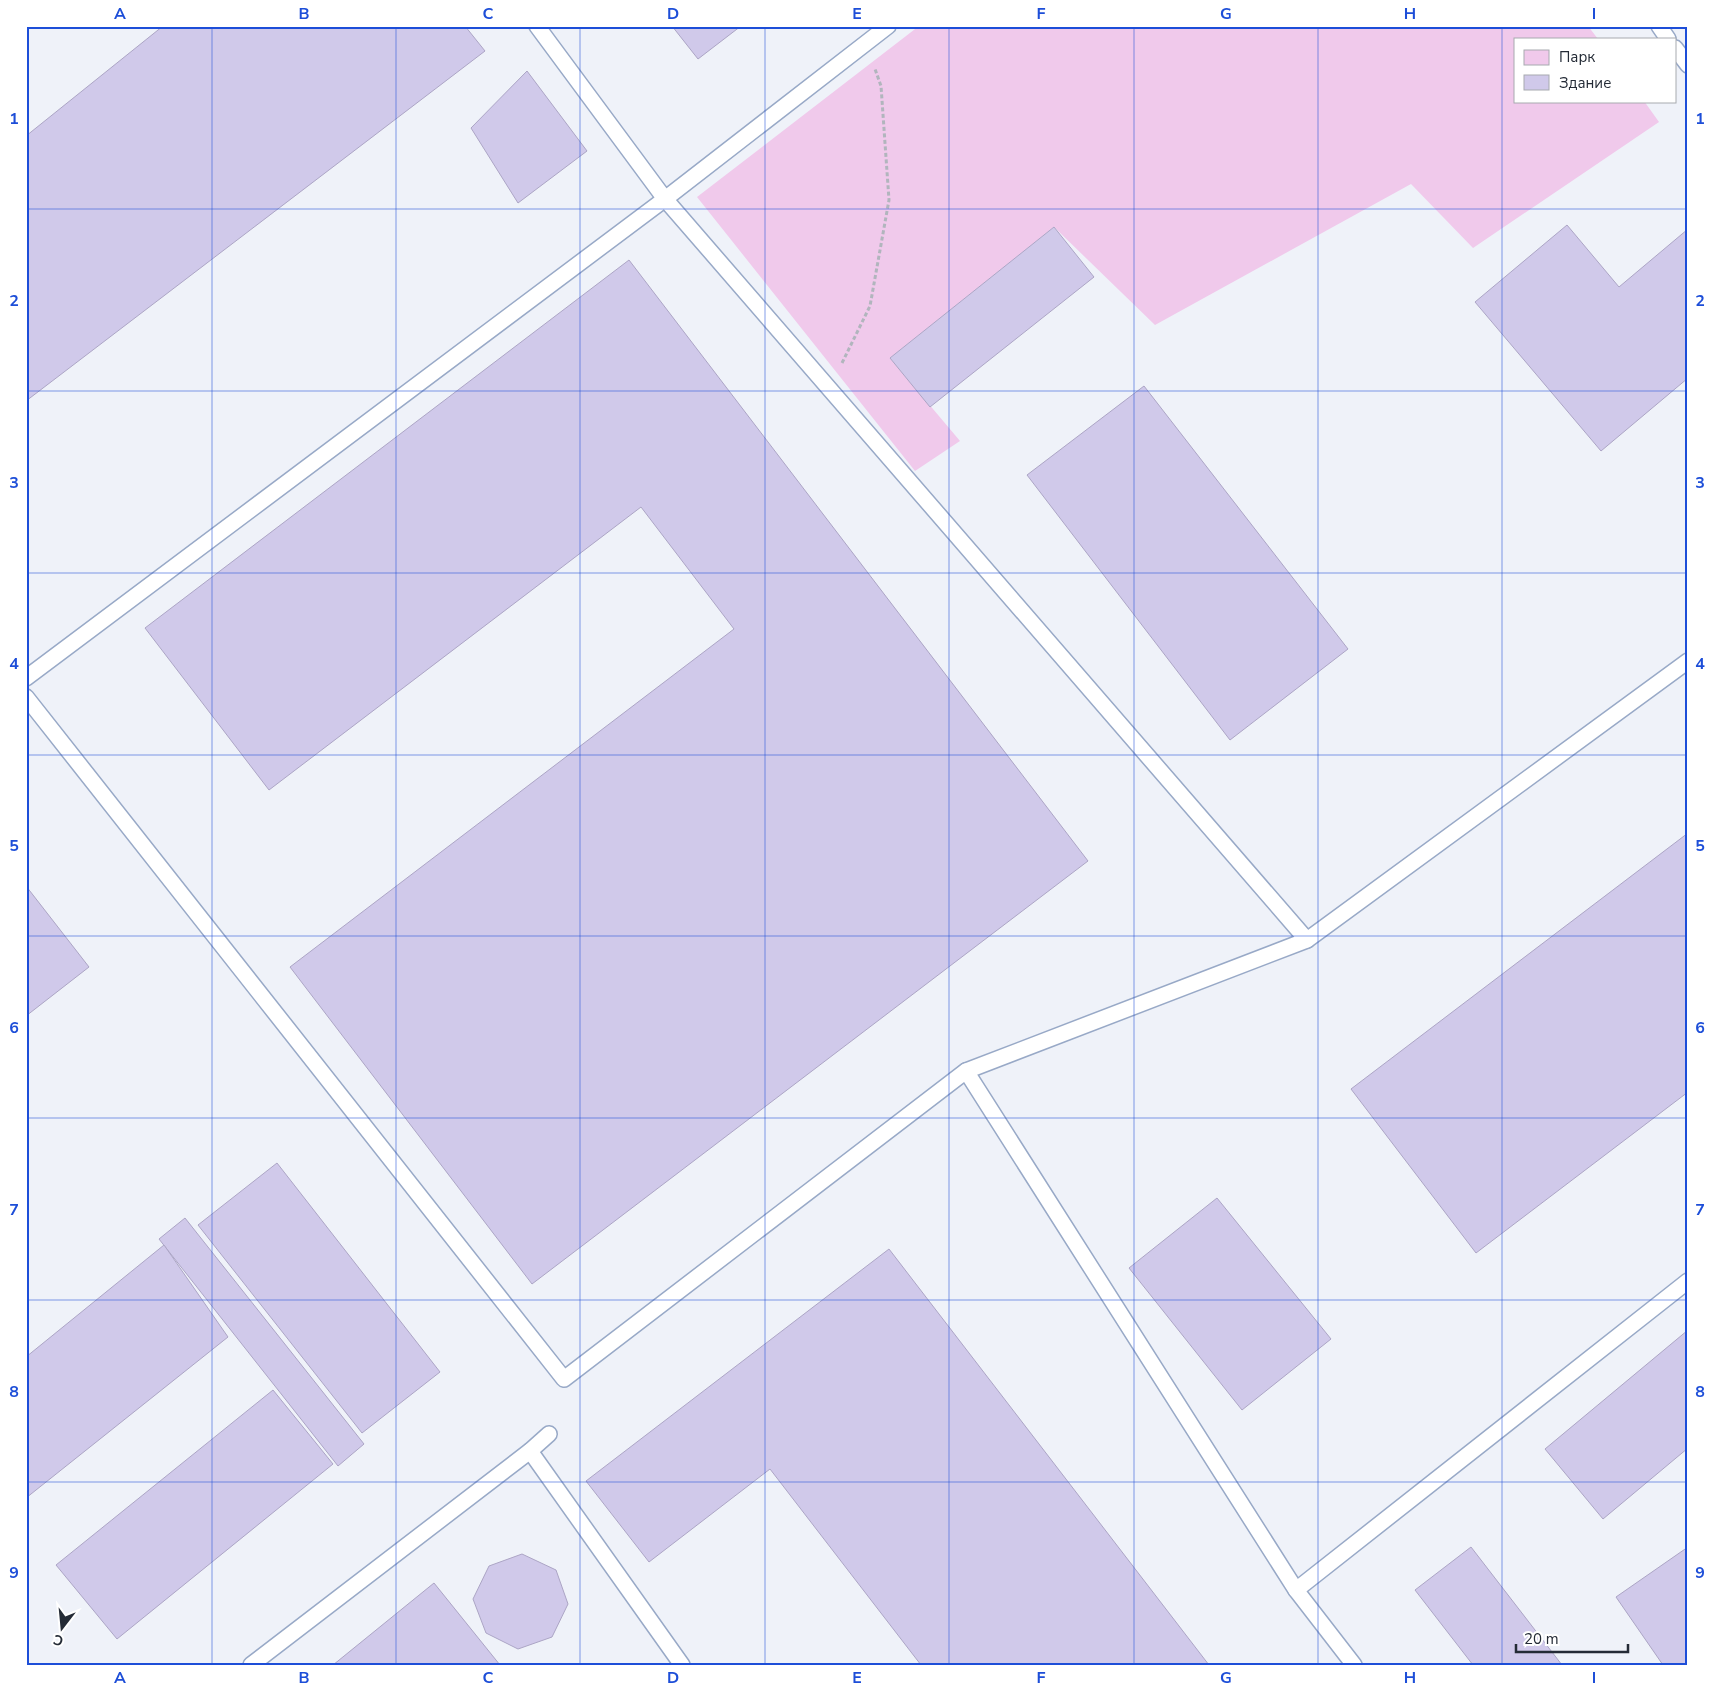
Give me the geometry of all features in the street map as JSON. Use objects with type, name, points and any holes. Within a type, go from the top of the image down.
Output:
[{"type":"lane","points":[[537,26],[665,198],[1307,940]]},
{"type":"lane","points":[[26,678],[665,198],[888,26]]},
{"type":"lane","points":[[1659,26],[1667,38]]},
{"type":"lane","points":[[1676,49],[1688,65]]},
{"type":"lane","points":[[26,697],[564,1379],[966,1071],[1307,940],[1688,661]]},
{"type":"lane","points":[[966,1071],[1296,1590],[1354,1665]]},
{"type":"lane","points":[[1296,1590],[1688,1281]]},
{"type":"lane","points":[[251,1665],[530,1451],[549,1434]]},
{"type":"lane","points":[[530,1451],[682,1665]]},
{"type":"path","points":[[830,388],[870,306],[889,200],[881,86],[866,43]]},
{"type":"green space","points":[[919,26],[1588,26],[1597,38],[1514,38],[1514,102],[1645,102],[1659,122],[1473,248],[1411,184],[1155,325],[1054,227],[890,358],[960,441],[915,471],[697,197]]},
{"type":"building","points":[[163,26],[465,26],[485,51],[26,401],[26,136]]},
{"type":"building","points":[[672,26],[741,26],[698,59]]},
{"type":"building","points":[[527,71],[587,151],[518,203],[471,128]]},
{"type":"building","points":[[1567,225],[1619,287],[1688,229],[1688,378],[1601,451],[1475,302]]},
{"type":"building","points":[[1054,227],[1094,277],[930,407],[890,358]]},
{"type":"building","points":[[629,260],[1088,861],[532,1284],[290,967],[734,629],[641,507],[269,790],[145,628]]},
{"type":"building","points":[[1144,386],[1348,649],[1230,740],[1027,475]]},
{"type":"building","points":[[1688,833],[1688,1092],[1476,1253],[1351,1089]]},
{"type":"building","points":[[26,886],[89,967],[26,1016]]},
{"type":"building","points":[[277,1163],[440,1372],[362,1433],[198,1225]]},
{"type":"building","points":[[1217,1198],[1331,1339],[1242,1410],[1129,1268]]},
{"type":"building","points":[[185,1218],[364,1444],[338,1466],[159,1239]]},
{"type":"building","points":[[164,1245],[228,1337],[26,1498],[26,1357]]},
{"type":"building","points":[[889,1249],[1209,1665],[921,1665],[770,1469],[649,1562],[586,1481]]},
{"type":"building","points":[[1688,1330],[1688,1448],[1603,1519],[1545,1449]]},
{"type":"building","points":[[273,1390],[333,1464],[117,1639],[56,1565]]},
{"type":"building","points":[[1471,1547],[1562,1665],[1473,1665],[1415,1590]]},
{"type":"building","points":[[1688,1547],[1688,1665],[1663,1665],[1616,1597]]},
{"type":"building","points":[[522,1554],[556,1570],[568,1604],[552,1637],[518,1649],[486,1633],[473,1599],[489,1566]]},
{"type":"building","points":[[434,1583],[500,1665],[333,1665]]}]
